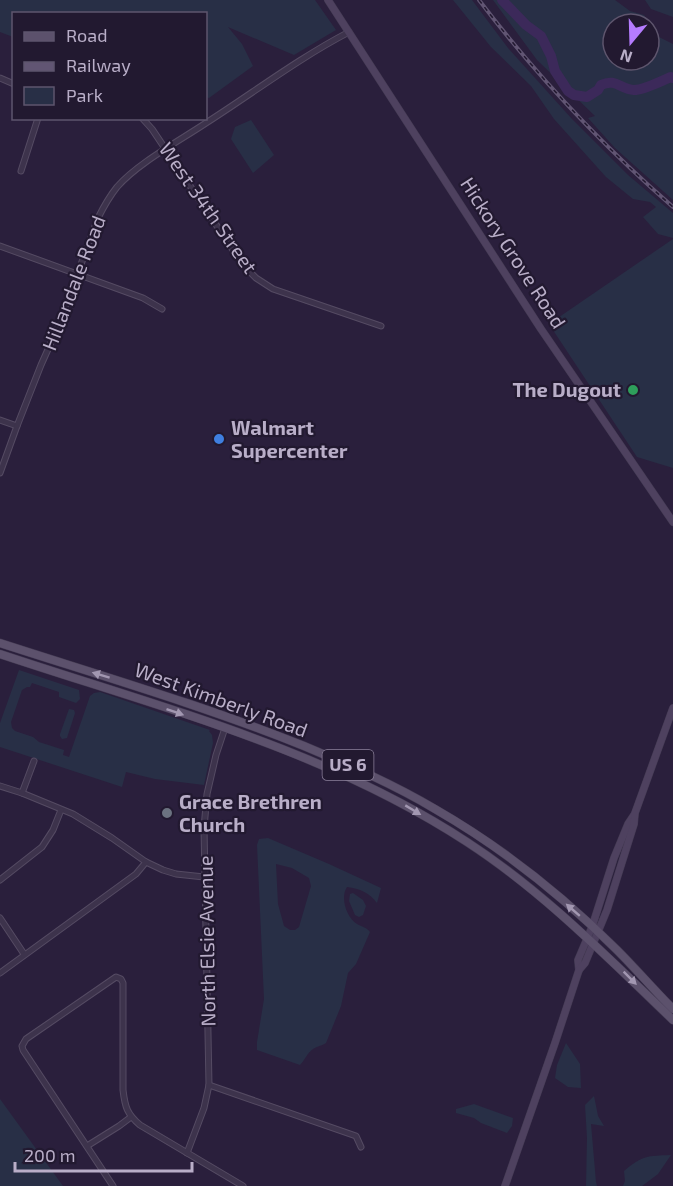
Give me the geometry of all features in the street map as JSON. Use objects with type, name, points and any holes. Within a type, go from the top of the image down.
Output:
[{"type":"main road","name":"Hickory Grove Road","points":[[328,0],[541,328],[673,522]]},
{"type":"main road","name":"West Kimberly Road","points":[[0,644],[182,700],[229,717],[332,757],[417,798],[503,854],[554,894],[623,957],[673,1009]]},
{"type":"main road","name":"West Kimberly Road","points":[[0,654],[271,744],[353,778],[402,803],[467,842],[513,875],[591,940],[673,1020]]},
{"type":"main road","points":[[505,1186],[579,970],[578,960],[607,910],[636,813],[673,708]]},
{"type":"main road","points":[[225,728],[229,717]]},
{"type":"main road","points":[[353,778],[355,775],[363,775],[410,798],[417,798]]},
{"type":"street","name":"Hillandale Road","points":[[0,473],[98,218],[116,188],[136,170],[166,149],[349,32]]},
{"type":"street","points":[[21,171],[37,120]]},
{"type":"street","name":"West 34th Street","points":[[144,120],[153,129],[243,265],[256,278],[273,289],[381,326]]},
{"type":"street","points":[[0,246],[143,297],[162,309]]},
{"type":"street","points":[[0,420],[17,426]]},
{"type":"street","name":"North Elsie Avenue","points":[[187,1153],[204,1108],[209,1085],[204,828],[207,794],[225,728]]},
{"type":"street","points":[[22,793],[34,761]]},
{"type":"street","points":[[0,786],[73,814],[146,862],[163,870],[204,877]]},
{"type":"street","points":[[0,880],[42,847],[53,830],[61,810]]},
{"type":"street","points":[[0,973],[136,874],[146,862]]},
{"type":"street","points":[[0,918],[24,954]]},
{"type":"street","points":[[113,1186],[22,1046],[26,1039],[116,977],[121,979],[123,984],[123,1090],[125,1105],[130,1117],[243,1186]]},
{"type":"street","points":[[209,1085],[356,1136],[361,1147]]},
{"type":"street","points":[[87,1146],[130,1117]]},
{"type":"green space","points":[[0,0],[315,0],[336,30],[294,55],[228,27],[242,44],[253,66],[209,98],[207,97],[207,12],[12,12],[12,37],[0,32]]},
{"type":"green space","points":[[453,0],[472,0],[508,48],[572,119],[628,175],[673,213],[673,238],[658,234],[643,217],[656,207],[650,202],[633,199],[606,177],[554,119],[531,86],[491,47]]},
{"type":"green space","points":[[493,0],[615,0],[634,12],[601,12],[601,72],[661,72],[661,38],[673,44],[673,200],[615,148],[588,118],[595,116],[537,60]]},
{"type":"green space","points":[[645,0],[673,0],[673,17],[651,9]]},
{"type":"green space","points":[[251,120],[274,155],[253,173],[231,139],[235,127]]},
{"type":"green space","name":"The Dugout","points":[[673,239],[673,468],[637,457],[549,324]]},
{"type":"green space","points":[[19,670],[79,690],[80,699],[76,703],[59,697],[59,692],[32,683],[30,687],[22,690],[11,722],[15,731],[64,750],[63,755],[69,757],[90,696],[100,692],[210,730],[213,743],[204,785],[155,779],[126,772],[122,787],[0,747],[0,723]]},
{"type":"green space","points":[[69,709],[74,710],[75,713],[67,738],[62,739],[60,734]]},
{"type":"green space","points":[[268,838],[381,888],[377,903],[371,896],[360,890],[347,887],[345,891],[344,901],[350,917],[370,932],[356,964],[348,973],[341,1006],[326,1043],[311,1051],[300,1065],[257,1050],[264,999],[257,845],[259,839]],"holes":[[[276,864],[292,868],[309,878],[311,886],[299,927],[295,930],[284,926],[278,904]]]},
{"type":"green space","points":[[353,893],[363,900],[366,906],[363,915],[359,917],[355,915],[349,901],[350,894]]},
{"type":"green space","points":[[566,1043],[580,1064],[581,1088],[568,1087],[555,1078],[557,1065]]},
{"type":"green space","points":[[594,1096],[598,1116],[604,1126],[591,1124],[597,1186],[586,1186],[585,1105]]},
{"type":"green space","points":[[0,1099],[63,1186],[0,1186]]},
{"type":"green space","points":[[474,1104],[513,1118],[512,1126],[507,1133],[474,1118],[456,1113],[456,1109]]},
{"type":"green space","points":[[671,1155],[658,1174],[642,1186],[623,1186],[624,1171],[636,1162],[651,1156]]},
{"type":"waterway","points":[[502,0],[526,25],[541,36],[551,56],[555,71],[568,91],[574,95],[587,97],[606,83],[638,90],[673,78]]},
{"type":"railway","points":[[479,0],[523,55],[571,108],[673,207]]},
{"type":"place","name":"The Dugout","points":[[633,390]]},
{"type":"place","name":"Walmart Supercenter","points":[[219,439]]},
{"type":"place","name":"Grace Brethren Church","points":[[167,813]]}]
